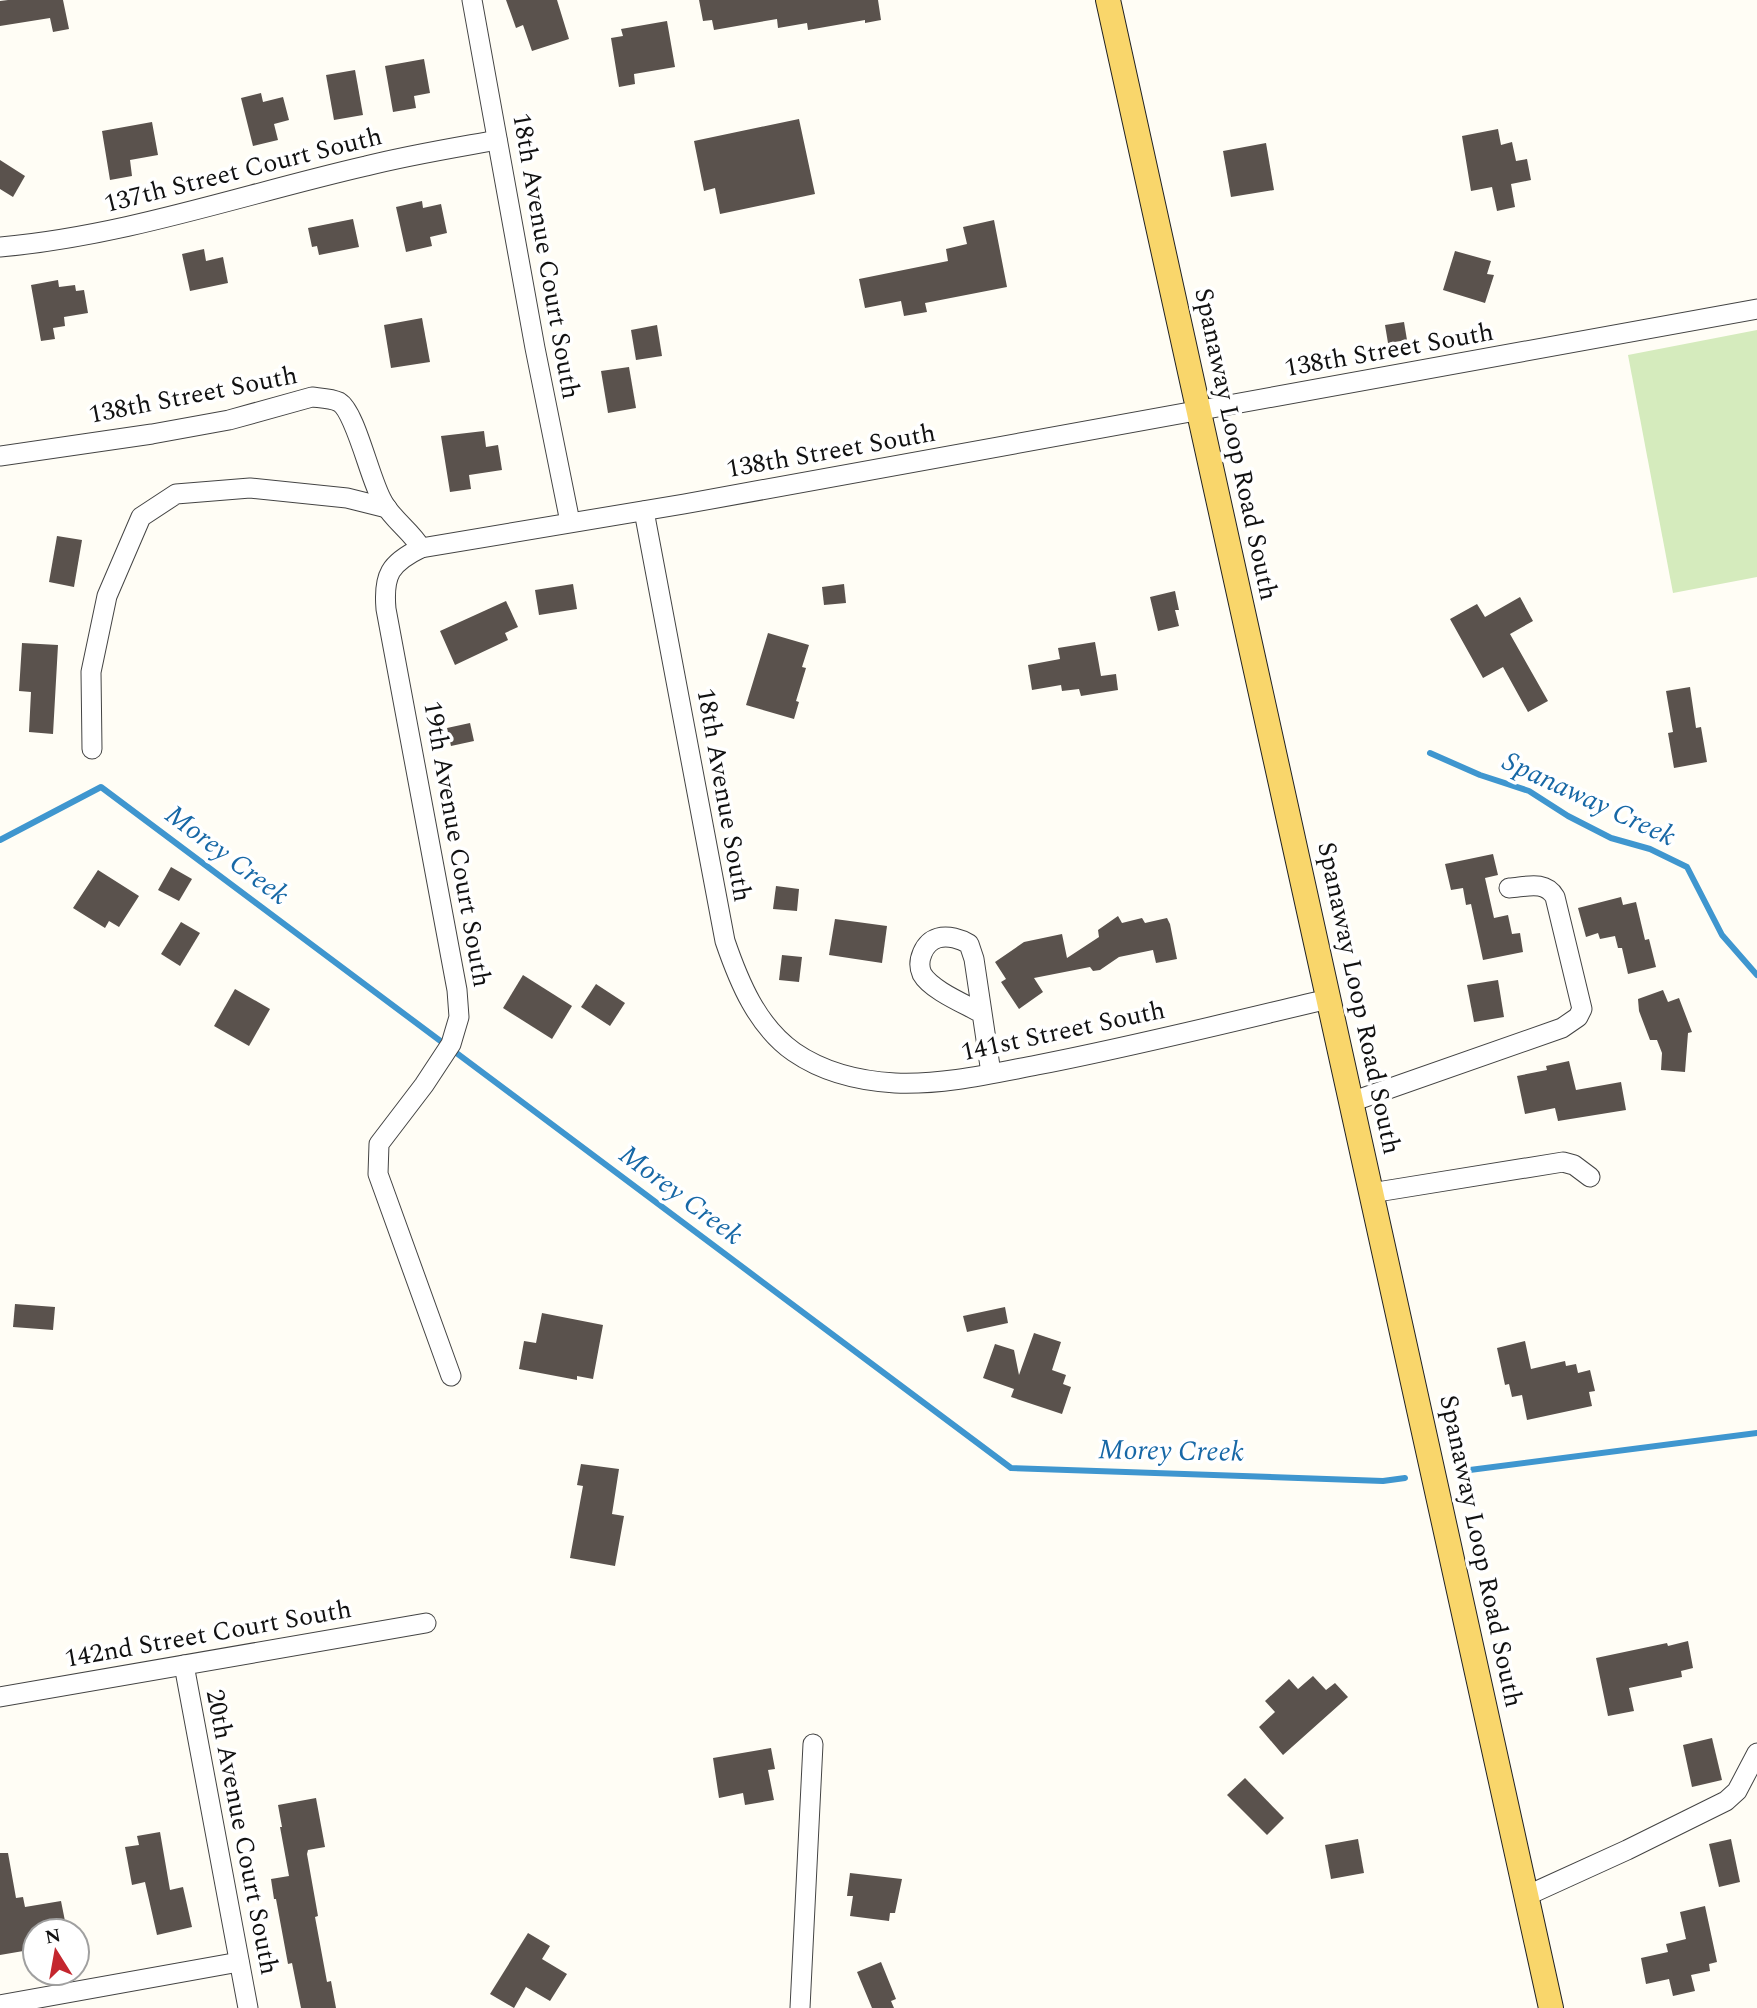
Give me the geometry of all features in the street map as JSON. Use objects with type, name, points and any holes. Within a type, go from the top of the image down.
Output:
[{"type":"main road","name":"Spanaway Loop Road South","points":[[1108,0],[1551,2008]]},
{"type":"street","name":"18th Avenue Court South","points":[[472,0],[570,522]]},
{"type":"street","name":"137th Street Court South","points":[[0,247],[135,225],[365,166],[497,140]]},
{"type":"street","name":"138th Street South","points":[[0,456],[152,434],[229,420],[312,397],[325,398],[340,402],[351,419],[375,487],[387,508],[415,537],[421,548],[644,511],[1757,309]]},
{"type":"street","points":[[92,749],[91,672],[107,596],[141,517],[176,494],[250,488],[347,498],[387,508]]},
{"type":"street","name":"18th Avenue South","points":[[644,511],[724,941],[756,1012],[781,1041],[808,1060]]},
{"type":"street","name":"19th Avenue Court South","points":[[421,548],[403,556],[393,566],[386,581],[386,600],[457,990],[459,1017],[451,1044],[379,1144],[378,1174],[451,1376]]},
{"type":"street","points":[[1351,1102],[1562,1028],[1578,1017],[1582,1009],[1559,910],[1550,889],[1541,885],[1509,888]]},
{"type":"street","name":"141st Street South","points":[[808,1060],[825,1069],[893,1083],[952,1081],[1071,1058],[1328,999]]},
{"type":"street","points":[[981,1013],[991,1073]]},
{"type":"street","points":[[1371,1193],[1563,1162],[1574,1165],[1590,1177]]},
{"type":"street","name":"142nd Street Court South","points":[[0,1697],[426,1623]]},
{"type":"street","name":"20th Avenue Court South","points":[[184,1665],[248,2008]]},
{"type":"street","points":[[800,2008],[813,1744]]},
{"type":"street","points":[[1526,1896],[1726,1801],[1737,1791],[1757,1753]]},
{"type":"street","points":[[0,2005],[239,1962]]},
{"type":"green space","points":[[1757,330],[1757,577],[1673,593],[1628,355]]},
{"type":"building","points":[[63,0],[69,29],[53,32],[50,18],[0,26],[0,1]]},
{"type":"building","points":[[506,0],[557,0],[569,39],[532,51],[523,25],[516,28]]},
{"type":"building","points":[[699,0],[878,0],[881,20],[865,23],[865,20],[808,30],[807,23],[778,28],[777,19],[714,30],[712,20],[703,21]]},
{"type":"building","points":[[667,21],[675,67],[634,74],[635,84],[619,87],[611,38],[623,36],[621,29]]},
{"type":"building","points":[[424,59],[430,93],[414,96],[416,108],[393,112],[385,66]]},
{"type":"building","points":[[355,70],[363,115],[334,120],[326,75]]},
{"type":"building","points":[[261,93],[263,102],[283,97],[289,120],[274,124],[278,140],[253,146],[241,98]]},
{"type":"building","points":[[799,119],[815,194],[720,214],[715,188],[704,191],[694,141]]},
{"type":"building","points":[[152,122],[158,155],[130,160],[132,176],[110,180],[102,131]]},
{"type":"building","points":[[1498,129],[1501,145],[1512,142],[1516,161],[1527,159],[1531,180],[1511,184],[1515,207],[1497,211],[1492,187],[1471,191],[1462,136]]},
{"type":"building","points":[[1266,143],[1274,190],[1231,197],[1223,151]]},
{"type":"building","points":[[0,160],[25,176],[13,197],[0,189]]},
{"type":"building","points":[[422,201],[423,208],[441,204],[447,233],[430,237],[432,246],[406,252],[396,207]]},
{"type":"building","points":[[353,219],[359,247],[319,255],[317,246],[312,247],[308,228]]},
{"type":"building","points":[[994,220],[1007,287],[925,303],[927,312],[904,316],[901,301],[865,308],[859,279],[948,261],[946,249],[967,244],[963,227]]},
{"type":"building","points":[[204,249],[206,261],[223,257],[228,283],[190,291],[182,254]]},
{"type":"building","points":[[1455,251],[1491,261],[1487,274],[1494,275],[1485,303],[1443,290]]},
{"type":"building","points":[[58,280],[59,287],[75,285],[76,291],[84,290],[88,313],[64,317],[65,326],[53,328],[55,339],[41,341],[31,285]]},
{"type":"building","points":[[422,318],[430,362],[391,368],[384,325]]},
{"type":"building","points":[[1404,322],[1407,340],[1388,343],[1385,325]]},
{"type":"building","points":[[657,325],[662,356],[636,360],[631,330]]},
{"type":"building","points":[[629,367],[636,408],[608,413],[601,371]]},
{"type":"building","points":[[484,431],[486,447],[498,445],[502,470],[469,475],[471,489],[450,492],[441,436]]},
{"type":"building","points":[[57,536],[82,540],[74,587],[49,582]]},
{"type":"building","points":[[573,584],[577,609],[539,615],[535,590]]},
{"type":"building","points":[[844,584],[846,603],[824,605],[822,587]]},
{"type":"building","points":[[1175,591],[1179,610],[1175,610],[1179,626],[1158,631],[1150,597]]},
{"type":"building","points":[[1520,597],[1533,621],[1510,634],[1548,701],[1528,712],[1503,667],[1483,678],[1450,619],[1477,604],[1485,617]]},
{"type":"building","points":[[506,601],[518,627],[505,633],[508,640],[455,665],[440,631]]},
{"type":"building","points":[[768,633],[809,645],[802,667],[806,668],[796,701],[799,702],[794,719],[746,705]]},
{"type":"building","points":[[1095,642],[1101,676],[1116,674],[1118,690],[1081,696],[1079,689],[1062,691],[1061,685],[1032,690],[1028,665],[1060,659],[1058,648]]},
{"type":"building","points":[[22,643],[58,645],[53,734],[29,732],[31,692],[19,691]]},
{"type":"building","points":[[1690,687],[1696,728],[1701,727],[1707,762],[1674,768],[1668,733],[1673,732],[1666,691]]},
{"type":"building","points":[[470,723],[474,741],[451,746],[447,728]]},
{"type":"building","points":[[1493,854],[1498,875],[1485,878],[1494,918],[1508,915],[1512,934],[1520,933],[1523,952],[1483,960],[1471,904],[1466,905],[1463,888],[1451,890],[1445,864]]},
{"type":"building","points":[[171,867],[192,879],[179,901],[158,890]]},
{"type":"building","points":[[98,870],[139,896],[119,927],[109,921],[105,928],[73,908]]},
{"type":"building","points":[[776,886],[799,889],[797,911],[773,909]]},
{"type":"building","points":[[1621,897],[1623,905],[1636,902],[1645,940],[1649,939],[1656,967],[1628,974],[1622,948],[1618,948],[1615,936],[1600,939],[1598,933],[1586,937],[1578,908]]},
{"type":"building","points":[[1118,916],[1122,923],[1142,918],[1145,923],[1167,918],[1177,959],[1156,963],[1153,950],[1119,957],[1100,970],[1093,971],[1090,967],[1034,978],[1043,992],[1019,1009],[1001,982],[1006,979],[995,962],[1024,942],[1062,934],[1067,958],[1099,937],[1098,930]]},
{"type":"building","points":[[835,919],[887,926],[882,963],[829,955]]},
{"type":"building","points":[[181,922],[200,933],[180,966],[161,954]]},
{"type":"building","points":[[782,955],[802,957],[799,982],[779,980]]},
{"type":"building","points":[[523,975],[572,1006],[552,1039],[503,1008]]},
{"type":"building","points":[[1498,980],[1504,1017],[1474,1022],[1467,985]]},
{"type":"building","points":[[596,984],[625,1003],[610,1026],[581,1007]]},
{"type":"building","points":[[235,989],[270,1009],[249,1046],[214,1026]]},
{"type":"building","points":[[1663,990],[1668,1002],[1679,998],[1692,1032],[1688,1033],[1685,1072],[1661,1070],[1662,1053],[1657,1040],[1650,1040],[1639,1011],[1638,999]]},
{"type":"building","points":[[1569,1061],[1576,1090],[1621,1082],[1626,1110],[1558,1121],[1555,1108],[1525,1114],[1517,1076],[1547,1070],[1546,1066]]},
{"type":"building","points":[[15,1304],[55,1307],[53,1330],[13,1327]]},
{"type":"building","points":[[1005,1307],[1008,1323],[967,1332],[963,1316]]},
{"type":"building","points":[[542,1313],[603,1325],[593,1379],[577,1376],[577,1380],[519,1369],[524,1341],[536,1343]]},
{"type":"building","points":[[1034,1333],[1061,1342],[1052,1370],[1066,1375],[1063,1384],[1071,1387],[1062,1414],[1011,1397],[1014,1389],[983,1378],[995,1344],[1014,1350],[1019,1375]]},
{"type":"building","points":[[1525,1341],[1531,1369],[1565,1361],[1566,1366],[1576,1364],[1578,1373],[1590,1370],[1595,1391],[1589,1392],[1592,1406],[1527,1420],[1522,1395],[1512,1397],[1509,1384],[1505,1385],[1497,1348]]},
{"type":"building","points":[[581,1464],[619,1469],[612,1514],[624,1516],[615,1566],[570,1558],[583,1486],[577,1485]]},
{"type":"building","points":[[1688,1641],[1693,1668],[1681,1671],[1682,1677],[1629,1688],[1634,1711],[1608,1716],[1596,1658]]},
{"type":"building","points":[[1313,1676],[1326,1690],[1335,1683],[1348,1697],[1283,1755],[1259,1727],[1275,1712],[1265,1701],[1289,1679],[1298,1689]]},
{"type":"building","points":[[1712,1738],[1722,1780],[1692,1787],[1683,1745]]},
{"type":"building","points":[[771,1748],[775,1769],[768,1770],[774,1800],[745,1805],[743,1793],[719,1798],[713,1758]]},
{"type":"building","points":[[1245,1778],[1284,1818],[1267,1835],[1227,1795]]},
{"type":"building","points":[[316,1798],[325,1847],[308,1850],[307,1854],[327,1982],[331,1981],[336,2008],[301,2008],[292,1963],[288,1964],[271,1879],[289,1876],[278,1805]]},
{"type":"building","points":[[160,1832],[170,1890],[183,1887],[192,1927],[157,1935],[145,1882],[132,1885],[125,1847],[139,1845],[137,1836]]},
{"type":"building","points":[[1358,1839],[1364,1873],[1331,1879],[1325,1845]]},
{"type":"building","points":[[1731,1839],[1740,1882],[1719,1887],[1709,1844]]},
{"type":"building","points":[[0,1853],[8,1853],[16,1898],[23,1897],[25,1907],[61,1901],[64,1917],[21,1917],[21,1951],[0,1955]]},
{"type":"building","points":[[850,1873],[902,1879],[895,1913],[890,1913],[889,1921],[850,1916],[853,1896],[847,1896]]},
{"type":"building","points":[[1705,1906],[1717,1962],[1709,1964],[1710,1971],[1691,1975],[1695,1991],[1673,1996],[1669,1979],[1646,1984],[1641,1958],[1668,1952],[1666,1944],[1686,1939],[1680,1912]]},
{"type":"building","points":[[528,1933],[550,1946],[542,1959],[567,1974],[550,2001],[526,1987],[514,2008],[490,1994]]},
{"type":"building","points":[[881,1962],[896,1999],[891,2001],[894,2008],[872,2008],[857,1972]]},
{"type":"waterway","name":"Spanaway Creek","points":[[1430,753],[1480,775],[1529,791],[1568,816],[1611,838],[1650,849],[1687,867],[1722,935],[1757,975]]},
{"type":"waterway","name":"Morey Creek","points":[[0,840],[101,787],[1011,1468],[1383,1481],[1405,1478]]},
{"type":"waterway","name":"Morey Creek","points":[[1462,1471],[1757,1433]]}]
